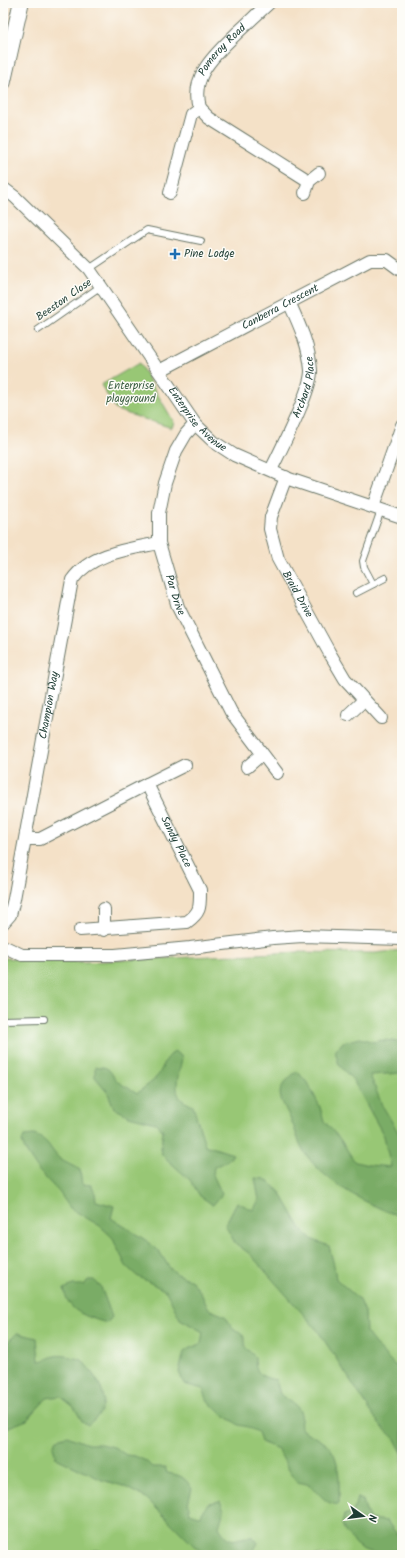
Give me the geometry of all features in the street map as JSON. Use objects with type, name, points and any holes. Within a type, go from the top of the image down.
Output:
[{"type":"street","points":[[3,83],[21,3]]},
{"type":"street","name":"Pomeroy Road","points":[[199,108],[196,97],[199,82],[214,56],[268,3]]},
{"type":"street","points":[[170,193],[171,168],[191,114],[199,108],[209,118],[309,181]]},
{"type":"street","points":[[305,193],[309,181],[319,173]]},
{"type":"street","name":"Enterprise Avenue","points":[[3,188],[15,197],[89,269],[195,424],[214,442],[234,455],[286,477],[402,517]]},
{"type":"street","name":"Canberra Crescent","points":[[159,371],[370,260],[387,260],[402,271]]},
{"type":"street","name":"Archard Place","points":[[271,470],[307,389],[311,371],[304,337],[289,302]]},
{"type":"street","name":"Par Drive","points":[[195,424],[186,434],[176,452],[164,483],[159,513],[159,543],[178,607],[233,716],[277,773]]},
{"type":"street","points":[[377,508],[402,425]]},
{"type":"street","name":"Braid Drive","points":[[286,477],[271,517],[270,529],[278,560],[345,678],[381,718]]},
{"type":"street","name":"Champion Way","points":[[3,923],[10,915],[12,908],[26,839],[72,580],[78,572],[110,553],[159,543]]},
{"type":"street","points":[[348,715],[364,700]]},
{"type":"street","points":[[247,767],[262,754]]},
{"type":"street","points":[[26,839],[40,839],[185,765]]},
{"type":"street","name":"Sandy Place","points":[[80,930],[104,930],[187,922],[196,915],[200,908],[200,890],[147,784]]},
{"type":"street","points":[[104,909],[104,930]]},
{"type":"street","points":[[3,946],[22,955],[115,955],[296,936],[402,939]]},
{"type":"lane","points":[[89,269],[147,230],[201,241]]},
{"type":"lane","name":"Beeston Close","points":[[38,330],[101,286]]},
{"type":"lane","points":[[373,584],[364,567],[363,561],[377,508]]},
{"type":"lane","points":[[356,593],[385,578]]},
{"type":"lane","points":[[3,1020],[44,1019]]},
{"type":"green space","name":"Enterprise playground","points":[[139,363],[174,422],[172,428],[116,410],[101,385]]},
{"type":"green space","points":[[402,950],[402,1555],[3,1555],[3,958],[84,962],[298,952],[375,953]]},
{"type":"green space","points":[[360,1038],[374,1042],[381,1040],[402,1041],[402,1073],[370,1075],[382,1105],[402,1139],[402,1217],[375,1206],[345,1190],[319,1169],[301,1146],[281,1099],[281,1089],[289,1078],[297,1071],[309,1085],[320,1107],[324,1121],[340,1139],[355,1162],[391,1167],[384,1136],[353,1080],[339,1065],[335,1051],[343,1042]]},
{"type":"green space","points":[[174,1051],[182,1057],[177,1091],[182,1100],[193,1106],[205,1145],[233,1154],[229,1160],[214,1167],[213,1175],[222,1194],[213,1205],[200,1196],[190,1180],[162,1155],[161,1147],[163,1131],[156,1123],[129,1116],[114,1108],[107,1091],[95,1077],[95,1067],[108,1069],[120,1083],[137,1093],[153,1081],[159,1074],[166,1060]]},
{"type":"green space","points":[[34,1135],[43,1139],[60,1159],[80,1170],[82,1184],[91,1185],[95,1193],[96,1201],[114,1206],[111,1218],[147,1241],[159,1251],[169,1267],[177,1274],[192,1281],[201,1293],[210,1310],[225,1316],[232,1327],[245,1337],[245,1347],[255,1357],[256,1367],[260,1374],[266,1378],[276,1380],[280,1394],[300,1410],[302,1430],[325,1443],[331,1449],[338,1468],[339,1504],[326,1501],[309,1485],[297,1482],[278,1449],[261,1442],[258,1432],[248,1427],[239,1425],[220,1413],[208,1401],[203,1389],[184,1384],[179,1372],[184,1352],[201,1344],[203,1332],[180,1319],[166,1291],[137,1276],[126,1266],[112,1237],[100,1226],[70,1208],[59,1192],[39,1171],[25,1150],[22,1142],[24,1136]]},
{"type":"green space","points":[[255,1178],[265,1179],[280,1192],[301,1229],[313,1240],[329,1246],[336,1279],[360,1300],[365,1312],[366,1332],[402,1373],[402,1453],[395,1439],[379,1424],[318,1331],[250,1254],[235,1243],[225,1225],[237,1202],[253,1210],[259,1200]]},
{"type":"green space","points":[[88,1280],[94,1280],[101,1287],[112,1317],[107,1323],[80,1313],[71,1306],[67,1298],[64,1289],[73,1285],[84,1285]]},
{"type":"green space","points":[[17,1333],[37,1338],[39,1361],[53,1356],[68,1356],[82,1360],[91,1371],[102,1390],[104,1397],[99,1415],[88,1425],[82,1421],[74,1407],[60,1396],[47,1398],[27,1420],[6,1428],[3,1426],[3,1347]]},
{"type":"green space","points":[[67,1436],[88,1444],[101,1444],[114,1447],[126,1455],[135,1456],[146,1461],[152,1467],[165,1467],[167,1473],[182,1477],[192,1489],[188,1503],[190,1513],[199,1516],[208,1503],[220,1501],[224,1510],[219,1527],[230,1539],[234,1540],[253,1537],[258,1543],[251,1555],[205,1555],[146,1498],[123,1486],[102,1480],[56,1458],[53,1447],[57,1439]]},
{"type":"green space","points":[[357,1498],[363,1500],[370,1519],[387,1521],[402,1541],[402,1555],[381,1555],[361,1549],[345,1532],[342,1524],[344,1515],[353,1512]]},
{"type":"green space","points":[[95,1550],[116,1554],[122,1553],[138,1555],[92,1555],[91,1551]]},
{"type":"place","name":"Pine Lodge","points":[[175,254]]}]
